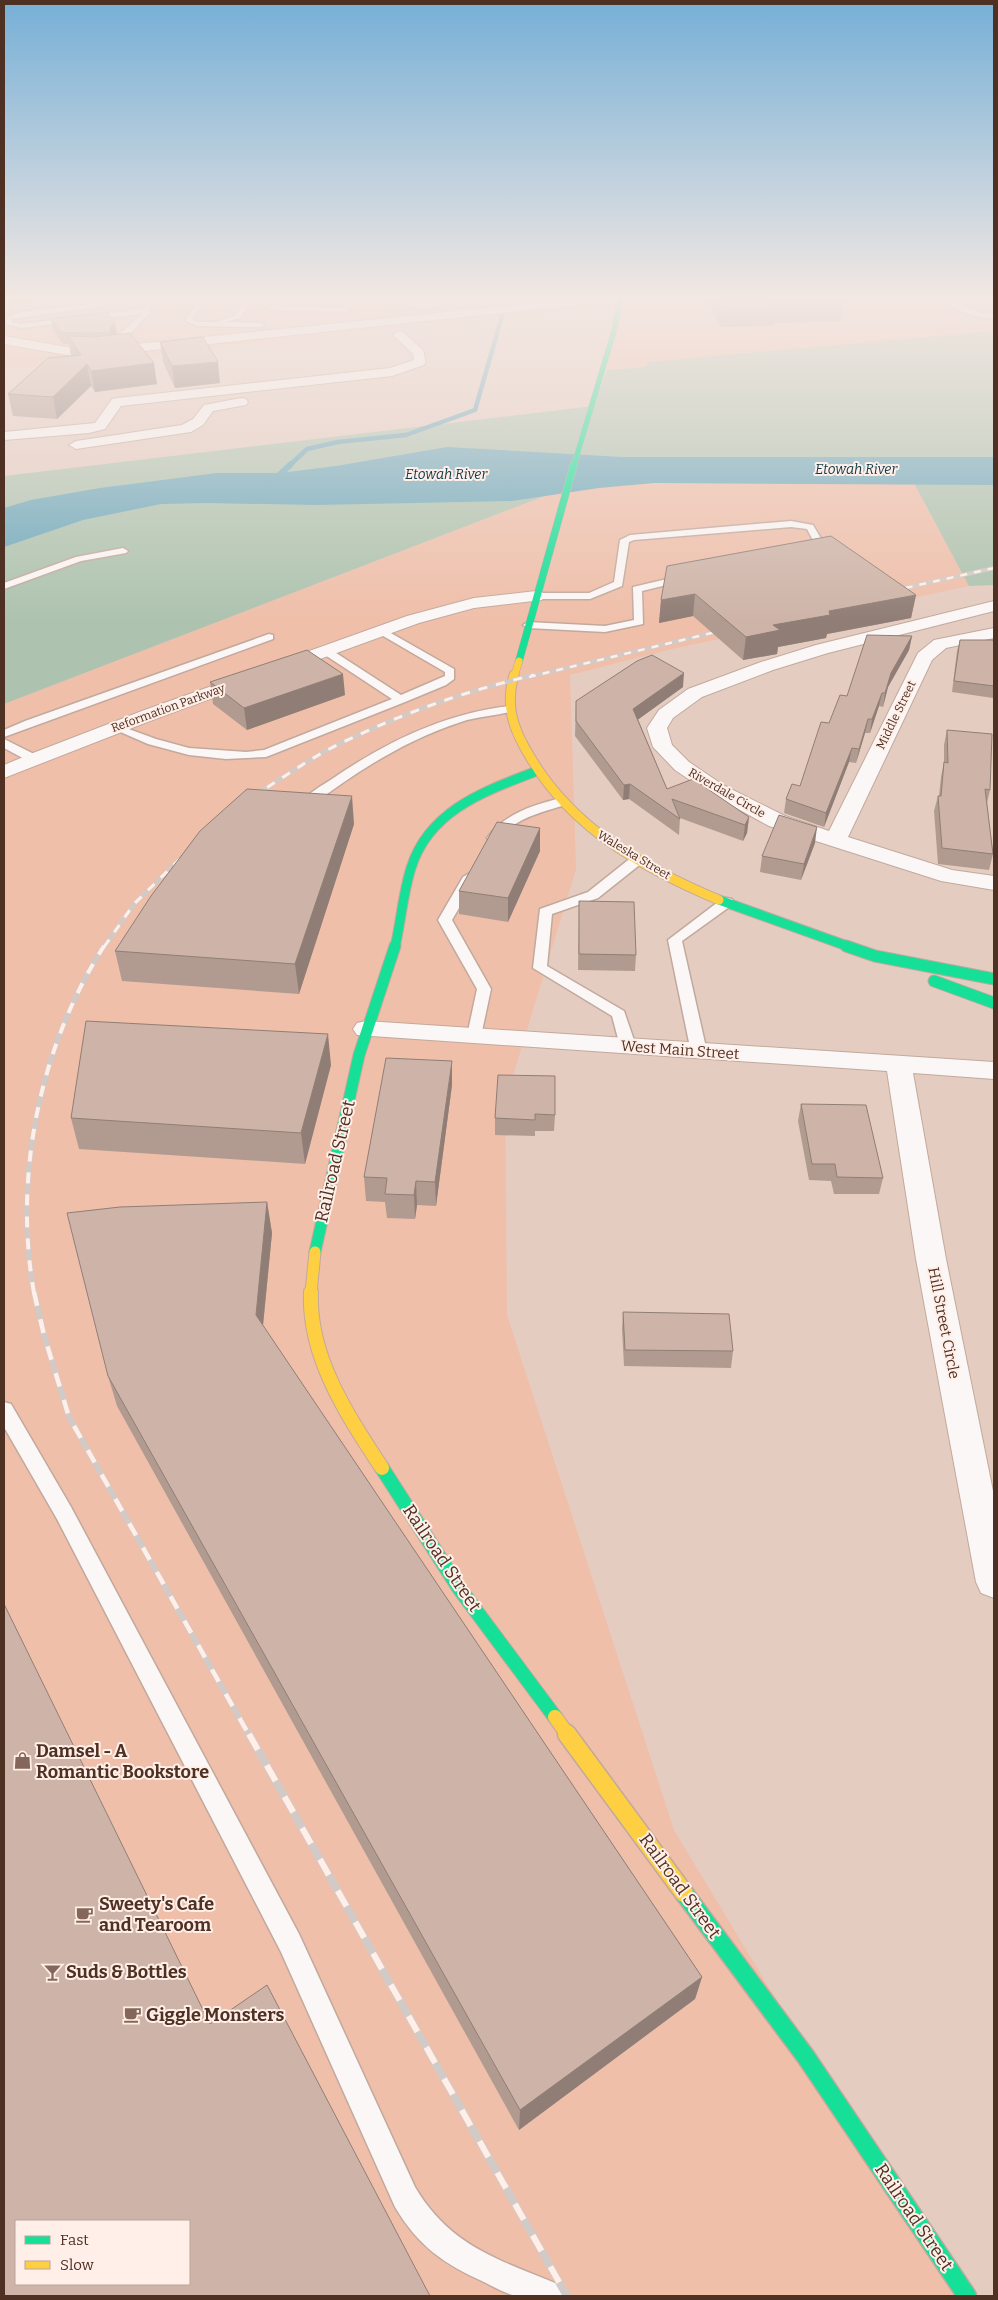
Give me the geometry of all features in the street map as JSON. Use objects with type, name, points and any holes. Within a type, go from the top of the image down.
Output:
[{"type":"main road","name":"Waleska Street","points":[[591,406],[548,551],[512,681],[510,709],[518,734],[537,771],[561,802],[601,837],[667,877],[781,924],[883,958],[994,979]]},
{"type":"main road","name":"Railroad Street","points":[[537,771],[467,800],[436,823],[424,839],[410,865],[394,950],[366,1030],[316,1240],[312,1270],[311,1302],[316,1339],[343,1406],[459,1588],[806,2057],[967,2296]]},
{"type":"main road","points":[[883,958],[943,985],[994,1002]]},
{"type":"street","points":[[4,436],[89,429],[100,426],[114,406]]},
{"type":"street","points":[[63,446],[186,429],[198,422],[209,408],[215,406]]},
{"type":"street","points":[[89,429],[93,443]]},
{"type":"street","name":"Reformation Parkway","points":[[4,772],[115,727],[382,631],[480,600],[536,596]]},
{"type":"street","name":"Riverdale Circle","points":[[994,606],[822,649],[767,666],[695,693],[666,714],[657,728],[663,747],[682,766],[716,789],[776,821],[949,876],[994,883]]},
{"type":"street","name":"Middle Street","points":[[835,841],[924,657],[940,644],[994,633]]},
{"type":"street","name":"West Main Street","points":[[366,1030],[994,1070]]},
{"type":"street","name":"Hill Street Circle","points":[[899,1064],[908,1129],[931,1257],[994,1582]]},
{"type":"lane","points":[[619,584],[625,540],[633,537],[790,524],[810,527],[821,547],[795,554]]},
{"type":"lane","points":[[4,586],[79,559],[123,551]]},
{"type":"lane","points":[[536,596],[590,596],[619,584],[637,589],[693,576]]},
{"type":"lane","points":[[528,625],[605,629],[639,622],[637,589]]},
{"type":"lane","points":[[115,727],[154,744],[206,755],[241,756],[266,753],[401,700],[442,683],[450,677],[450,671],[382,631]]},
{"type":"lane","points":[[4,734],[29,723],[269,636]]},
{"type":"lane","points":[[326,651],[401,700]]},
{"type":"lane","points":[[305,804],[347,772],[398,745],[456,719],[510,709]]},
{"type":"lane","points":[[4,743],[34,759]]},
{"type":"lane","points":[[487,847],[497,831],[514,819],[561,802]]},
{"type":"lane","points":[[628,1046],[619,1014],[540,968],[546,912],[593,895],[638,860]]},
{"type":"lane","points":[[474,1036],[484,989],[445,920],[478,864]]},
{"type":"lane","points":[[699,1052],[675,940],[726,902]]},
{"type":"lane","points":[[4,1410],[64,1513],[290,1943],[405,2197],[423,2226],[441,2242],[489,2269],[552,2296]]},
{"type":"shaded area","points":[[908,472],[969,586],[672,649],[570,675],[576,869],[505,1102],[507,1315],[674,1830],[955,2296],[4,2296],[4,704],[568,487]]},
{"type":"green space","points":[[591,406],[994,406],[994,585],[969,586],[908,472],[568,487],[4,704],[4,476]]},
{"type":"water","name":"Etowah River","points":[[447,447],[622,457],[994,457],[994,485],[654,483],[599,488],[512,501],[316,505],[161,504],[83,520],[4,547],[4,508],[31,500],[100,488],[217,473],[280,473],[336,466]]},
{"type":"building","points":[[831,536],[916,595],[829,611],[830,615],[773,625],[780,630],[746,637],[695,594],[661,600],[667,566]]},
{"type":"building","points":[[867,635],[912,636],[891,673],[885,693],[882,693],[872,719],[868,719],[859,749],[852,748],[826,813],[786,799],[792,784],[800,786],[821,722],[829,723],[840,695],[847,696]]},
{"type":"building","points":[[960,640],[993,640],[994,686],[954,681]]},
{"type":"building","points":[[307,650],[343,674],[244,708],[210,682]]},
{"type":"building","points":[[652,655],[684,673],[633,709],[667,789],[693,779],[749,817],[745,825],[672,799],[680,819],[630,784],[624,785],[576,721],[576,701],[637,661]]},
{"type":"building","points":[[947,730],[992,734],[990,790],[985,789],[993,854],[942,848],[938,796],[941,796],[944,762],[948,763]]},
{"type":"building","points":[[247,789],[352,796],[295,964],[115,951],[151,896],[200,831]]},
{"type":"building","points":[[779,815],[817,827],[804,864],[762,856]]},
{"type":"building","points":[[497,822],[540,828],[508,898],[459,891]]},
{"type":"building","points":[[579,901],[634,902],[636,955],[579,954]]},
{"type":"building","points":[[86,1021],[328,1034],[301,1133],[71,1118]]},
{"type":"building","points":[[386,1058],[452,1061],[435,1182],[416,1181],[414,1195],[385,1194],[387,1178],[364,1177]]},
{"type":"building","points":[[498,1075],[555,1076],[555,1115],[535,1114],[535,1120],[495,1118]]},
{"type":"building","points":[[801,1104],[866,1105],[883,1178],[837,1177],[835,1164],[812,1164]]},
{"type":"building","points":[[267,1202],[256,1315],[702,1977],[520,2110],[108,1376],[67,1213],[120,1207]]},
{"type":"building","points":[[623,1312],[729,1314],[733,1351],[625,1350]]},
{"type":"building","points":[[4,1604],[210,2024],[267,1985],[430,2296],[4,2296]]},
{"type":"waterway","points":[[290,465],[307,449],[338,442],[406,435],[475,410],[476,406]]},
{"type":"waterway","points":[[273,481],[291,464]]},
{"type":"railway","points":[[892,591],[994,568]]},
{"type":"railway","points":[[529,677],[724,630]]},
{"type":"railway","points":[[252,797],[326,751],[386,723],[457,696],[534,675]]},
{"type":"railway","points":[[104,947],[134,904],[187,852]]},
{"type":"railway","points":[[34,1293],[28,1248],[27,1203],[30,1158],[37,1113],[48,1069],[63,1026],[82,985],[104,946]]},
{"type":"railway","points":[[34,1292],[44,1335],[69,1417],[249,1735]]},
{"type":"railway","points":[[249,1734],[567,2296]]},
{"type":"traffic: fast","points":[[519,661],[548,551],[591,406]]},
{"type":"traffic: fast","points":[[315,1252],[316,1240],[352,1081],[366,1029],[394,950],[407,883],[417,851],[425,837],[445,815],[470,799],[537,771]]},
{"type":"traffic: fast","points":[[719,900],[875,956],[994,979]]},
{"type":"traffic: fast","points":[[934,981],[994,1003]]},
{"type":"traffic: fast","points":[[382,1468],[459,1588],[555,1717]]},
{"type":"traffic: fast","points":[[684,1893],[806,2057],[967,2296]]},
{"type":"traffic: slow","points":[[519,661],[510,693],[511,716],[523,745],[539,773],[559,798],[581,820],[633,858],[661,874],[719,900]]},
{"type":"traffic: slow","points":[[315,1252],[311,1302],[318,1346],[335,1389],[346,1410],[382,1468]]},
{"type":"traffic: slow","points":[[555,1717],[684,1893]]},
{"type":"place","name":"Damsel - A Romantic Bookstore","points":[[22,1761]]},
{"type":"place","name":"Sweety's Cafe and Tearoom","points":[[85,1914]]},
{"type":"place","name":"Suds & Bottles","points":[[52,1972]]},
{"type":"place","name":"Giggle Monsters","points":[[132,2015]]}]
